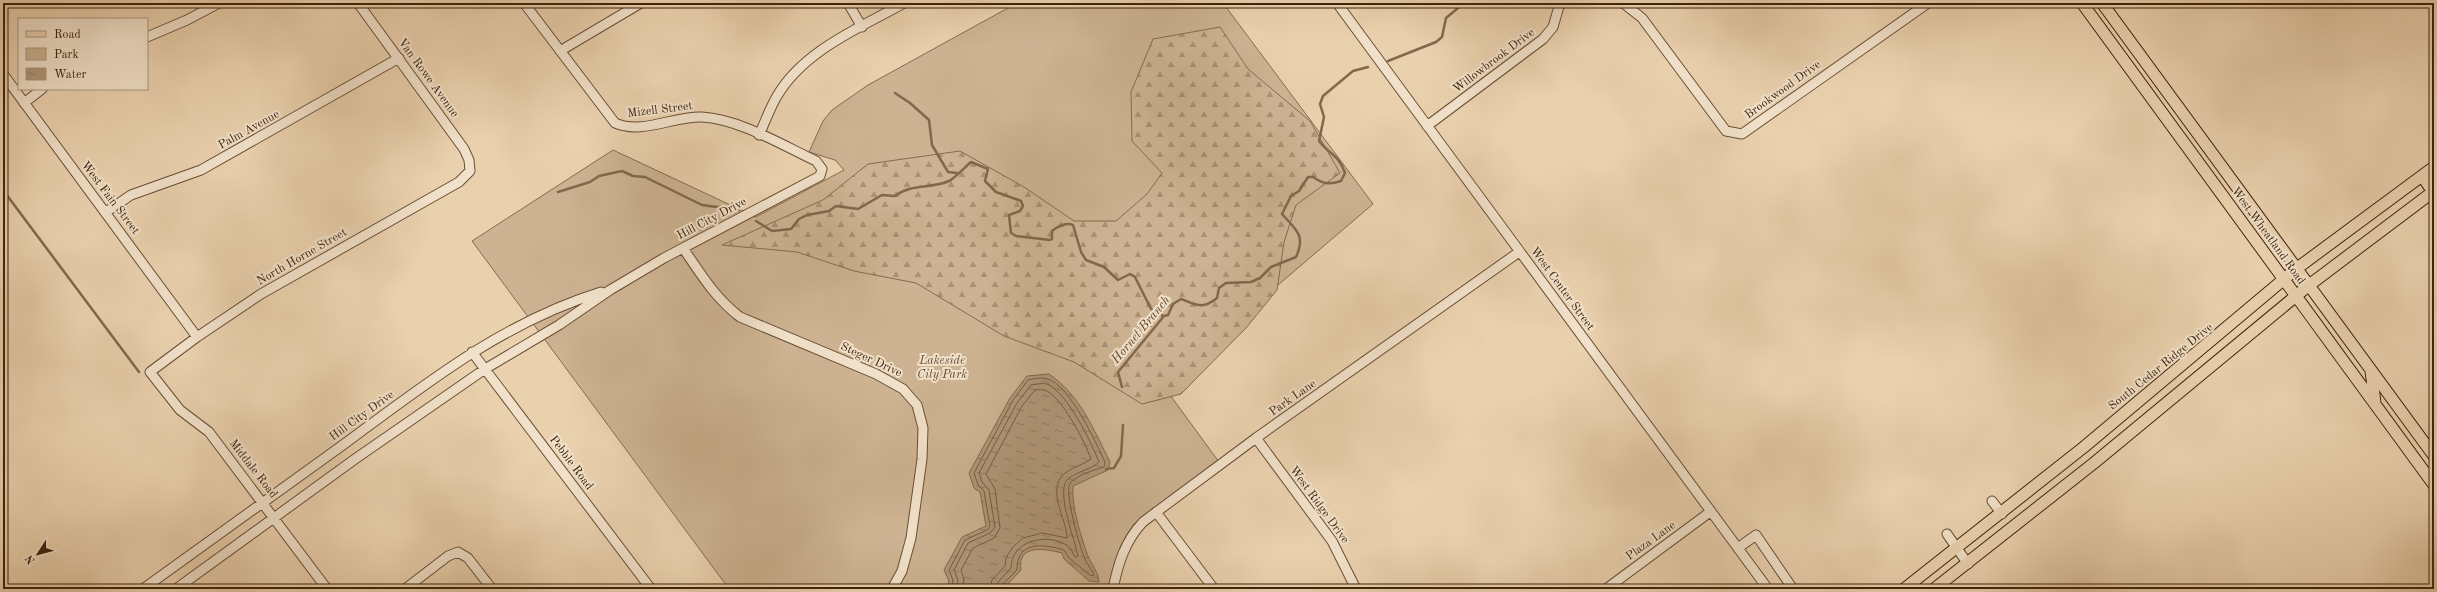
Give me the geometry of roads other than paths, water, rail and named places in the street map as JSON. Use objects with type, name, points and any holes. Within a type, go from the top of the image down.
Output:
[{"type":"main road","name":"West Wheatland Road","points":[[2082,3],[2375,405],[2432,478]]},
{"type":"main road","name":"West Wheatland Road","points":[[2102,3],[2296,270],[2434,456]]},
{"type":"main road","points":[[2179,136],[2192,126]]},
{"type":"main road","name":"South Cedar Ridge Drive","points":[[1904,589],[2002,514],[2196,356],[2296,270],[2434,166]]},
{"type":"main road","points":[[1934,589],[1968,564],[2094,462],[2308,286],[2434,191],[2422,176]]},
{"type":"main road","points":[[2196,356],[2203,373]]},
{"type":"main road","points":[[2371,371],[2375,405]]},
{"type":"main road","points":[[2084,447],[2094,462]]},
{"type":"street","points":[[148,36],[187,20],[219,3]]},
{"type":"street","name":"Van Rowe Avenue","points":[[358,3],[464,149],[469,160],[470,171]]},
{"type":"street","name":"Mizell Street","points":[[524,3],[607,116],[619,125],[633,128],[701,117],[728,122],[816,161],[822,169]]},
{"type":"street","points":[[560,51],[641,3]]},
{"type":"street","points":[[848,3],[862,27]]},
{"type":"street","points":[[759,135],[777,96],[798,69],[814,55],[904,3]]},
{"type":"street","name":"West Center Street","points":[[1338,3],[1519,252],[1768,589]]},
{"type":"street","name":"Willowbrook Drive","points":[[1427,126],[1543,39],[1553,27],[1560,3]]},
{"type":"street","name":"Brookwood Drive","points":[[1623,3],[1642,18],[1726,131],[1742,134],[1928,3]]},
{"type":"street","name":"Palm Avenue","points":[[106,212],[131,195],[201,170],[399,58]]},
{"type":"street","name":"West Fain Street","points":[[3,74],[197,337]]},
{"type":"street","points":[[24,103],[41,90]]},
{"type":"street","name":"Hill City Drive","points":[[176,589],[355,459],[485,369],[559,325],[610,290],[683,248],[815,179],[822,169]]},
{"type":"street","name":"North Horne Street","points":[[150,372],[197,337],[296,273],[459,182],[470,171]]},
{"type":"street","name":"Steger Drive","points":[[683,248],[711,289],[725,306],[740,317],[876,374],[903,389],[917,405],[923,428],[922,459],[911,538],[902,571],[892,589]]},
{"type":"street","name":"Park Lane","points":[[1113,589],[1124,549],[1132,534],[1156,512],[1256,438],[1519,252]]},
{"type":"street","name":"Hill City Drive","points":[[143,589],[472,352],[531,318],[567,302],[610,290]]},
{"type":"street","name":"Pebble Road","points":[[472,352],[651,589]]},
{"type":"street","name":"Middale Road","points":[[150,372],[180,410],[209,432],[264,502],[327,589]]},
{"type":"street","name":"West Ridge Drive","points":[[1256,438],[1332,541],[1356,589]]},
{"type":"street","points":[[1992,501],[2002,514]]},
{"type":"street","points":[[1156,512],[1214,589]]},
{"type":"street","name":"Plaza Lane","points":[[1606,589],[1710,512]]},
{"type":"street","points":[[1947,534],[1968,564]]},
{"type":"street","points":[[1738,548],[1756,535],[1793,589]]},
{"type":"street","points":[[405,589],[448,556],[458,552],[468,558],[492,589]]},
{"type":"water","points":[[1049,374],[1060,382],[1078,403],[1092,426],[1110,462],[1108,470],[1073,486],[1075,511],[1080,531],[1088,556],[1099,582],[1089,581],[1064,559],[1062,553],[1048,550],[1034,550],[1023,555],[1021,570],[1003,589],[947,589],[949,581],[944,570],[962,537],[986,526],[980,492],[974,488],[969,473],[1010,398],[1027,376]]},
{"type":"waterway","name":"Hornet Branch","points":[[1388,61],[1436,42],[1442,37],[1446,18],[1464,3]]},
{"type":"waterway","name":"Hornet Branch","points":[[1122,387],[1118,372],[1164,316],[1168,315],[1173,304],[1181,299],[1199,305],[1207,304],[1217,298],[1219,288],[1226,283],[1251,282],[1260,278],[1271,267],[1296,257],[1299,249],[1300,238],[1298,233],[1282,214],[1291,196],[1299,191],[1308,177],[1313,177],[1326,183],[1333,183],[1341,181],[1345,173],[1337,158],[1319,141],[1324,117],[1320,104],[1323,96],[1353,71],[1368,67]]},
{"type":"waterway","points":[[895,93],[910,103],[929,120],[932,145],[948,172],[957,173]]},
{"type":"waterway","points":[[756,221],[772,231],[791,229],[799,219],[807,215],[829,211],[836,206],[858,209],[882,195],[895,196],[908,189],[935,185],[949,181],[971,162],[988,169],[985,181],[996,192],[1021,201],[1023,206],[1020,211],[1009,215],[1011,233],[1016,236],[1050,240],[1052,239],[1052,231],[1054,229],[1065,224],[1073,225],[1081,252],[1086,260],[1104,267],[1118,280],[1130,274],[1135,277],[1151,309],[1164,316]]},
{"type":"waterway","points":[[558,192],[590,182],[599,176],[622,171],[633,176],[645,177],[702,205],[739,210]]},
{"type":"waterway","points":[[3,190],[139,372]]},
{"type":"waterway","name":"Hornet Branch","points":[[1106,469],[1114,468],[1121,456],[1123,425]]},
{"type":"park label","name":"Lakeside City Park","points":[[942,368]]}]
